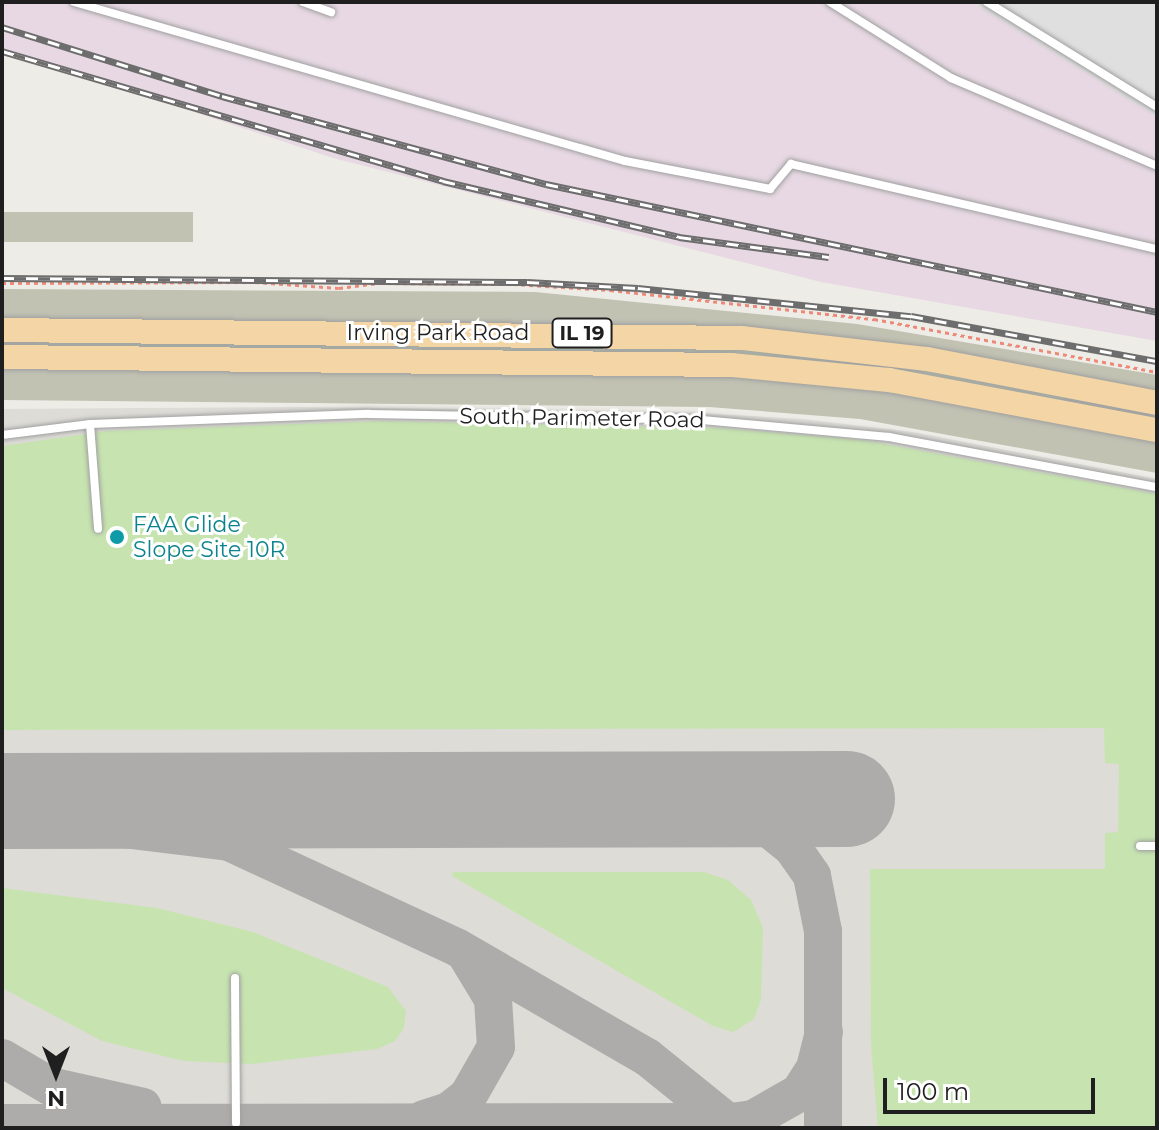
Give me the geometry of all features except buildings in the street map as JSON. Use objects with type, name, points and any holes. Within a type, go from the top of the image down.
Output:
[{"type":"main road","name":"Irving Park Road","points":[[6,330],[681,334],[858,349],[1157,403]]},
{"type":"main road","name":"Irving Park Road","points":[[6,357],[718,364],[889,380],[1157,430]]},
{"type":"lane","points":[[74,2],[625,161],[770,189],[791,164],[1157,249]]},
{"type":"lane","points":[[303,2],[331,12]]},
{"type":"lane","points":[[830,2],[951,78],[1157,166]]},
{"type":"lane","points":[[987,2],[1157,107]]},
{"type":"lane","points":[[6,330],[6,357]]},
{"type":"lane","points":[[1089,416],[1095,390]]},
{"type":"lane","name":"South Parimeter Road","points":[[2,435],[90,424],[369,414],[702,420],[889,437],[1157,487]]},
{"type":"lane","points":[[90,424],[98,529]]},
{"type":"lane","points":[[1140,846],[1157,846]]},
{"type":"lane","points":[[235,978],[236,1123]]},
{"type":"path","points":[[2,283],[255,282],[339,288],[379,283],[498,283],[610,290],[874,319],[1157,372]]},
{"type":"shaded area","points":[[2,2],[1157,2],[1157,341],[821,282],[333,158],[2,48]]},
{"type":"shaded area","points":[[971,2],[1157,2],[1157,117]]},
{"type":"shaded area","points":[[2,212],[193,212],[193,242],[2,242]]},
{"type":"shaded area","points":[[2,289],[535,292],[857,324],[1157,375],[1157,473],[860,419],[709,407],[2,400]]},
{"type":"shaded area","points":[[298,407],[678,412],[802,419],[913,432],[1157,479],[1157,1128],[2,1128],[2,409]]},
{"type":"green space","points":[[37,339],[720,345],[893,363],[1064,393],[1063,401],[890,371],[694,352],[37,347]]},
{"type":"green space","points":[[380,421],[720,428],[863,440],[1157,494],[1157,1128],[878,1128],[871,1046],[870,869],[1105,869],[1105,833],[1118,832],[1119,764],[1105,763],[1104,728],[2,730],[2,446],[106,431]]},
{"type":"green space","points":[[453,872],[704,872],[728,880],[751,900],[763,928],[761,1000],[754,1019],[733,1032],[713,1026],[452,876]]},
{"type":"green space","points":[[2,888],[157,908],[253,932],[388,987],[406,1011],[404,1028],[395,1041],[377,1049],[251,1064],[184,1061],[102,1041],[2,988]]},
{"type":"taxiway","points":[[705,800],[762,823],[792,847],[812,876],[823,931],[823,1128]]},
{"type":"taxiway","points":[[2,814],[229,842],[458,948],[647,1057],[735,1128]]},
{"type":"taxiway","points":[[424,1119],[449,1111],[468,1096],[496,1047],[493,999],[467,956]]},
{"type":"taxiway","points":[[2,1123],[730,1122],[753,1119],[799,1093],[815,1068],[824,1032]]},
{"type":"taxiway","points":[[2,1058],[50,1086],[143,1107]]},
{"type":"runway","points":[[2,801],[847,799]]},
{"type":"railway","points":[[2,27],[222,96],[546,184],[1157,312]]},
{"type":"railway","points":[[2,51],[443,181],[679,237],[829,257]]},
{"type":"railway","points":[[2,278],[527,282],[638,288],[911,316],[1157,361]]},
{"type":"place","name":"FAA Glide Slope Site 10R","points":[[117,537]]}]
